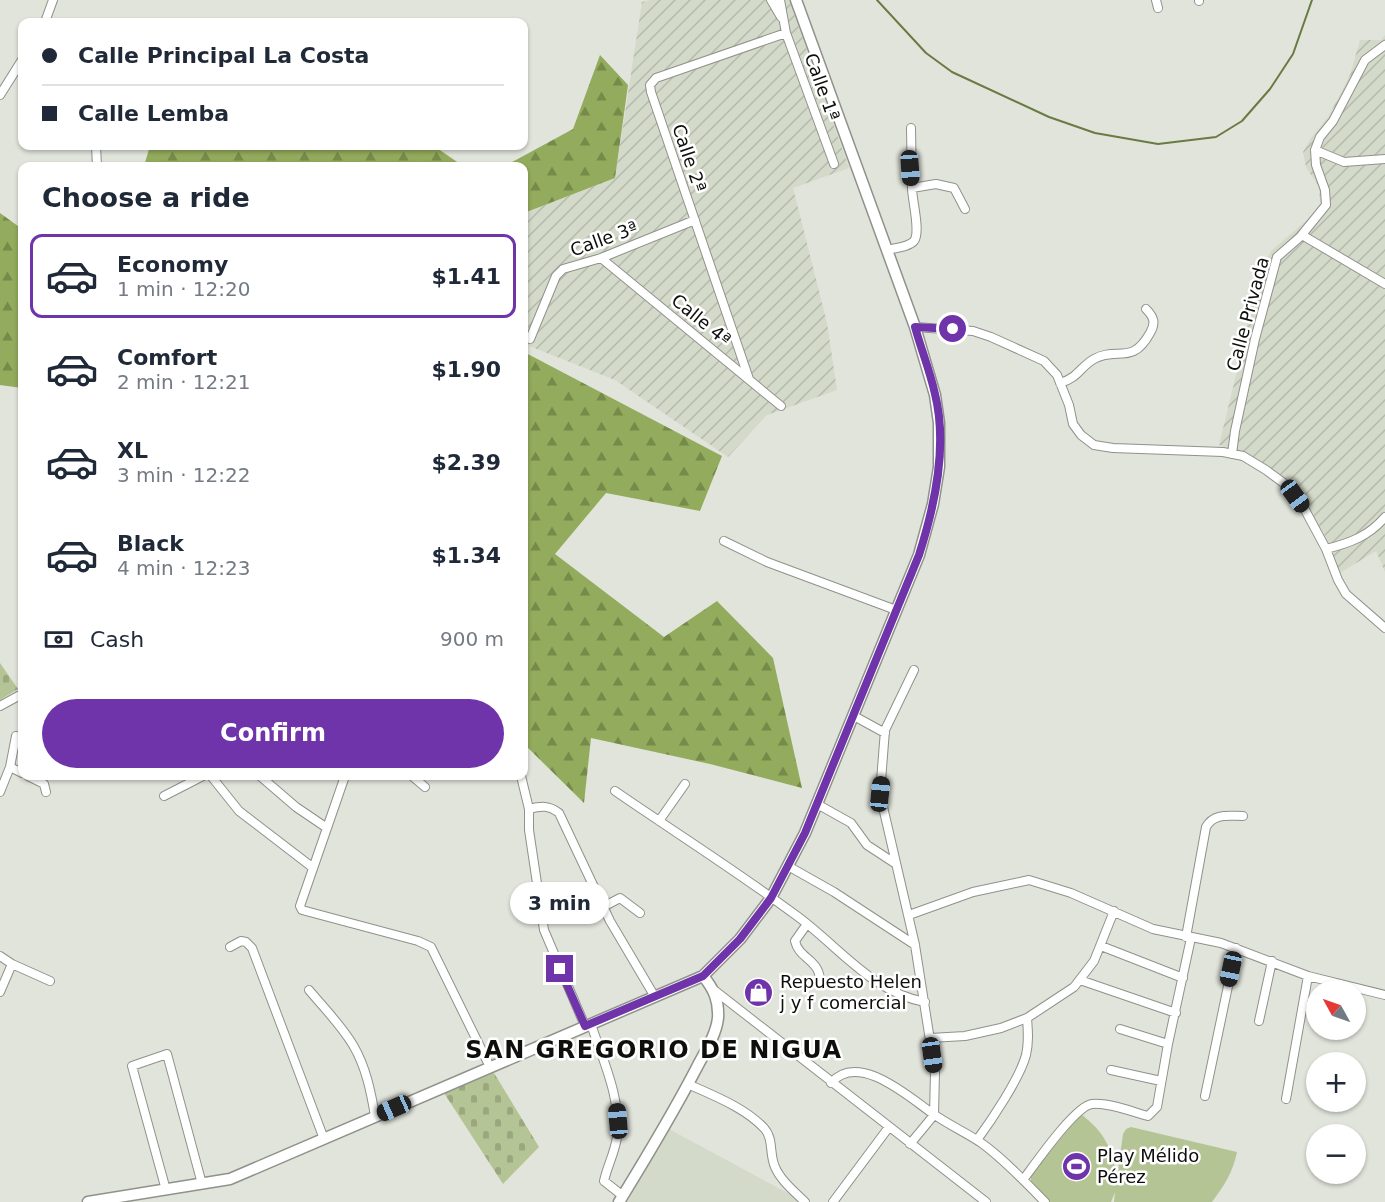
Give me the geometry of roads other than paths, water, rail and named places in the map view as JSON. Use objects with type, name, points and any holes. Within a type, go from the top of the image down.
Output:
[{"type":"street","points":[[46,18],[53,0]]},
{"type":"street","name":"Calle 1ª","points":[[771,0],[782,20]]},
{"type":"street","name":"Calle 1ª","points":[[780,0],[786,33],[834,164]]},
{"type":"street","points":[[88,1202],[230,1179],[703,976],[740,939],[771,898],[817,804],[896,610],[926,532],[939,467],[939,423],[936,395],[915,327],[796,0]]},
{"type":"street","name":"Calle 2ª","points":[[749,379],[650,85],[656,78],[786,33]]},
{"type":"street","points":[[1385,45],[1365,60],[1333,121],[1320,137],[1315,150],[1344,162],[1385,159]]},
{"type":"street","points":[[0,95],[18,66]]},
{"type":"street","points":[[886,250],[911,243],[915,240],[917,233],[912,188],[911,128]]},
{"type":"street","name":"Calle Privada","points":[[1232,454],[1255,339],[1277,257],[1302,235],[1326,205],[1325,190],[1316,165],[1315,150]]},
{"type":"street","points":[[912,188],[936,184],[954,188],[965,209]]},
{"type":"street","name":"Calle 3ª","points":[[530,339],[556,276],[563,269],[601,258],[695,220]]},
{"type":"street","points":[[1302,235],[1385,284]]},
{"type":"street","name":"Calle 4ª","points":[[601,258],[782,406]]},
{"type":"street","points":[[1060,383],[1076,376],[1096,358],[1136,351],[1150,335],[1154,326],[1153,316],[1146,309]]},
{"type":"street","points":[[915,327],[973,331],[1044,361],[1057,375],[1069,405],[1073,424],[1081,435],[1094,445],[1232,454],[1243,456],[1266,470],[1285,484],[1304,508],[1346,594],[1385,628]]},
{"type":"street","points":[[1326,549],[1363,537],[1385,517]]},
{"type":"street","points":[[724,541],[767,562],[896,610]]},
{"type":"street","points":[[910,1144],[934,1114],[935,1072],[915,945],[880,794],[885,733],[914,669]]},
{"type":"street","points":[[0,706],[18,696]]},
{"type":"street","points":[[854,716],[885,733]]},
{"type":"street","points":[[0,792],[16,736]]},
{"type":"street","points":[[36,780],[44,784],[46,792]]},
{"type":"street","points":[[164,796],[195,780]]},
{"type":"street","points":[[214,780],[239,811],[312,867]]},
{"type":"street","points":[[265,780],[296,807],[327,828]]},
{"type":"street","points":[[344,780],[312,867],[300,906],[302,910],[418,940],[431,947],[490,1066]]},
{"type":"street","points":[[419,780],[425,787]]},
{"type":"street","points":[[522,780],[529,809],[531,841],[544,930],[588,1025],[616,1097],[617,1140],[604,1182],[621,1199],[712,1039],[718,1020],[718,1003],[714,990]]},
{"type":"street","points":[[660,821],[685,784]]},
{"type":"street","points":[[615,791],[807,924],[872,978],[894,993],[908,999],[925,1002]]},
{"type":"street","points":[[817,804],[851,823],[867,845],[896,864]]},
{"type":"street","points":[[529,809],[540,806],[552,808],[559,813],[603,907],[655,996]]},
{"type":"street","points":[[1023,1180],[1073,1116],[1086,1105],[1096,1103],[1148,1116],[1157,1107],[1183,978],[1206,827],[1214,818],[1220,816],[1243,816]]},
{"type":"street","points":[[788,866],[834,892],[915,945]]},
{"type":"street","points":[[909,915],[973,892],[1029,880],[1071,892],[1154,929],[1221,943],[1308,975],[1385,995]]},
{"type":"street","points":[[603,907],[620,898],[640,913]]},
{"type":"street","points":[[930,1038],[965,1036],[1001,1028],[1027,1018],[1074,987],[1094,962],[1114,911]]},
{"type":"street","points":[[807,924],[795,941],[797,948],[816,965],[821,975],[820,986]]},
{"type":"street","points":[[230,946],[241,941],[246,942],[252,948],[324,1139]]},
{"type":"street","points":[[1101,946],[1183,978]]},
{"type":"street","points":[[1205,1096],[1236,948]]},
{"type":"street","points":[[0,957],[50,981]]},
{"type":"street","points":[[1259,1021],[1272,961]]},
{"type":"street","points":[[0,992],[12,964]]},
{"type":"street","points":[[1286,1099],[1308,975]]},
{"type":"street","points":[[703,976],[714,990],[986,1202]]},
{"type":"street","points":[[1080,980],[1176,1013]]},
{"type":"street","points":[[309,990],[354,1046],[365,1073],[375,1116]]},
{"type":"street","points":[[977,1140],[992,1120],[1025,1058],[1029,1037],[1027,1018]]},
{"type":"street","points":[[1120,1029],[1168,1044]]},
{"type":"street","points":[[166,1190],[132,1066],[167,1054],[202,1184]]},
{"type":"street","points":[[1111,1070],[1161,1081]]},
{"type":"street","points":[[831,1083],[847,1072],[884,1079],[934,1114],[977,1140],[1045,1202]]},
{"type":"street","points":[[688,1084],[729,1103],[765,1129],[771,1141],[775,1168],[805,1202]]},
{"type":"street","points":[[832,1202],[889,1127]]},
{"type":"waterway","points":[[877,0],[926,53],[952,72],[1049,117],[1095,133],[1158,144],[1216,137],[1242,121],[1270,89],[1293,54],[1312,0]]},
{"type":"place","name":"Repuesto Helen j y f comercial","points":[[759,992]]},
{"type":"place","name":"Play Mélido Pérez","points":[[1076,1166]]},
{"type":"district","name":"SAN GREGORIO DE NIGUA","points":[[654,1050]]}]
